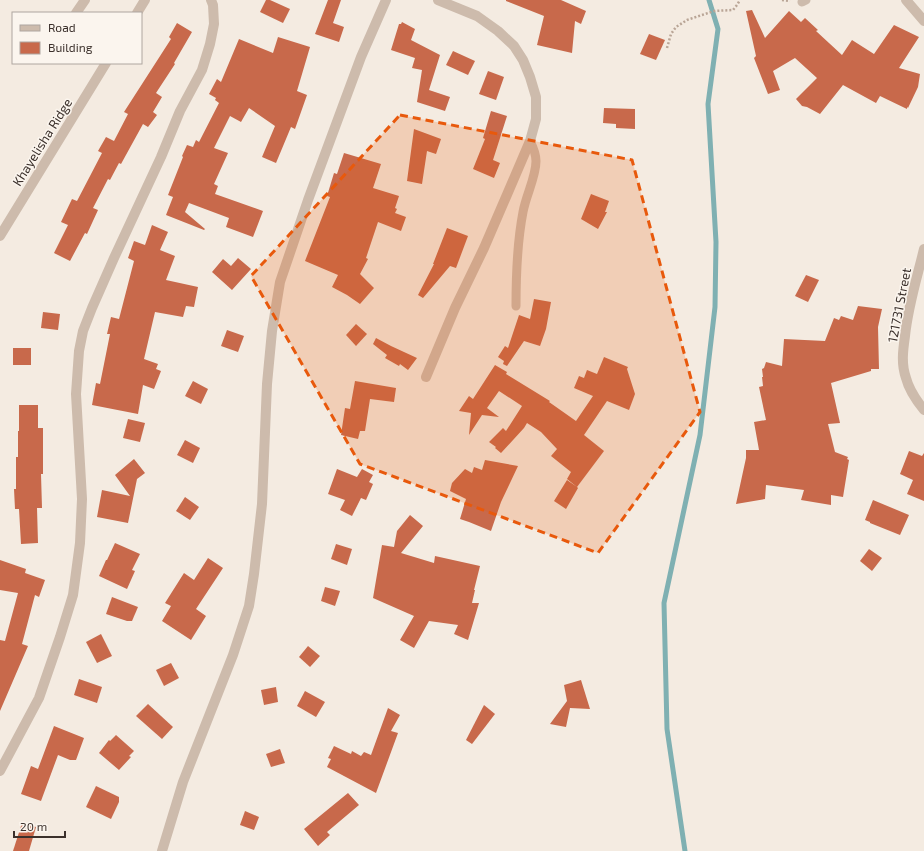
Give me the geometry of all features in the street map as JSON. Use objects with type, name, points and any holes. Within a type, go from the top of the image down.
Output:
[{"type":"street","points":[[77,12],[85,0]]},
{"type":"street","points":[[138,12],[145,0]]},
{"type":"street","points":[[0,771],[39,698],[73,595],[80,543],[82,499],[76,394],[79,351],[83,331],[180,111],[202,70],[214,24],[213,5],[211,0]]},
{"type":"street","points":[[162,851],[183,782],[233,654],[249,606],[262,504],[267,384],[272,331],[280,282],[308,200],[358,64],[386,0]]},
{"type":"street","points":[[426,377],[455,308],[484,248],[530,141],[536,119],[536,97],[530,77],[523,60],[514,46],[498,31],[477,16],[438,0]]},
{"type":"street","points":[[906,0],[924,21]]},
{"type":"street","name":"Khayelisha Ridge","points":[[0,236],[105,64]]},
{"type":"street","name":"121731 Street","points":[[924,249],[907,315],[902,354],[905,377],[908,386],[924,410]]},
{"type":"lane","points":[[516,306],[516,273],[522,221],[525,201],[536,162],[536,154],[530,141]]},
{"type":"path","points":[[667,48],[671,34],[676,27],[687,20],[707,13],[733,10],[740,0]]},
{"type":"highlighted area","points":[[400,115],[632,160],[700,412],[598,553],[360,464],[251,276]]},
{"type":"building","points":[[266,0],[270,0],[290,9],[283,23],[260,12]]},
{"type":"building","points":[[328,0],[341,0],[333,23],[344,27],[339,42],[315,34]]},
{"type":"building","points":[[506,0],[561,0],[586,11],[581,24],[575,21],[572,53],[537,45],[544,16]]},
{"type":"building","points":[[752,10],[765,38],[789,11],[801,22],[805,18],[818,30],[816,31],[842,55],[852,40],[874,54],[894,25],[919,37],[899,68],[920,74],[918,87],[908,108],[907,107],[907,109],[880,96],[876,103],[843,85],[820,114],[802,106],[796,99],[817,78],[795,58],[773,71],[780,90],[768,94],[754,58],[756,56],[746,11]]},
{"type":"building","points":[[402,22],[415,29],[411,40],[440,55],[429,90],[450,97],[445,111],[417,102],[422,70],[412,68],[415,58],[391,50],[399,24]]},
{"type":"building","points":[[177,23],[192,32],[174,63],[175,64],[156,93],[162,97],[153,112],[157,115],[148,127],[143,124],[121,164],[119,163],[110,180],[108,179],[93,208],[98,210],[87,234],[85,233],[70,261],[54,253],[68,225],[61,222],[72,199],[77,201],[102,153],[98,151],[106,137],[114,141],[128,114],[124,112],[171,39],[169,37]]},
{"type":"building","points":[[649,34],[665,40],[656,60],[640,54]]},
{"type":"building","points":[[278,37],[310,47],[297,91],[307,95],[295,129],[291,127],[276,163],[262,157],[275,126],[249,108],[241,122],[230,116],[214,148],[228,153],[214,184],[218,186],[215,194],[263,211],[253,237],[226,227],[229,218],[189,203],[185,212],[205,229],[204,230],[166,215],[173,197],[168,195],[183,157],[182,156],[187,145],[193,147],[196,140],[199,142],[219,103],[215,100],[216,98],[209,94],[217,79],[221,82],[239,39],[273,53]]},
{"type":"building","points":[[453,51],[475,61],[468,75],[446,65]]},
{"type":"building","points":[[488,71],[504,77],[496,100],[479,94]]},
{"type":"building","points":[[604,108],[635,109],[635,129],[616,128],[616,124],[603,123]]},
{"type":"building","points":[[491,111],[507,116],[493,160],[500,163],[494,178],[473,169],[485,139],[483,138]]},
{"type":"building","points":[[414,129],[441,139],[436,154],[427,151],[422,184],[407,181]]},
{"type":"building","points":[[344,153],[381,164],[373,188],[399,196],[395,213],[406,217],[401,231],[378,222],[366,258],[368,259],[360,274],[374,288],[360,304],[332,287],[338,275],[305,261],[330,197],[327,196],[334,173],[337,174]]},
{"type":"building","points":[[591,194],[609,201],[605,212],[607,212],[598,229],[581,219]]},
{"type":"building","points":[[152,225],[168,232],[160,250],[175,256],[166,280],[198,287],[194,307],[186,306],[183,317],[155,312],[144,359],[158,364],[156,369],[161,371],[154,389],[143,385],[138,414],[92,405],[96,383],[100,384],[110,334],[107,334],[111,317],[119,319],[134,261],[128,258],[134,241],[145,245]]},
{"type":"building","points":[[447,228],[468,236],[456,268],[450,266],[423,298],[418,295],[434,264]]},
{"type":"building","points":[[238,258],[251,269],[232,290],[212,272],[223,259],[231,266]]},
{"type":"building","points":[[806,275],[819,280],[808,302],[795,296]]},
{"type":"building","points":[[534,299],[551,302],[546,329],[540,346],[524,341],[507,366],[503,364],[504,361],[498,357],[505,346],[508,348],[519,315],[530,319]]},
{"type":"building","points":[[858,306],[882,309],[878,327],[879,369],[871,369],[871,371],[831,383],[840,423],[828,424],[835,452],[848,457],[847,459],[849,460],[843,497],[831,495],[831,505],[801,500],[804,490],[766,485],[765,499],[736,504],[746,458],[746,450],[759,450],[754,422],[766,420],[759,387],[763,386],[762,369],[764,368],[766,362],[782,366],[784,339],[825,341],[834,318],[839,320],[841,316],[853,320]]},
{"type":"building","points":[[43,312],[60,314],[58,330],[41,328]]},
{"type":"building","points":[[356,324],[367,334],[356,346],[346,335]]},
{"type":"building","points":[[227,330],[244,336],[238,352],[221,346]]},
{"type":"building","points":[[376,338],[417,358],[408,370],[400,364],[399,366],[385,358],[387,355],[373,344]]},
{"type":"building","points":[[13,348],[31,348],[31,365],[13,365]]},
{"type":"building","points":[[604,357],[628,367],[627,369],[635,394],[629,410],[607,401],[584,435],[604,451],[577,487],[567,479],[571,472],[551,456],[557,449],[541,432],[527,423],[501,453],[489,442],[503,428],[506,431],[522,406],[499,391],[487,408],[499,417],[482,415],[469,435],[471,413],[459,411],[469,396],[473,399],[495,365],[507,372],[506,374],[550,401],[549,402],[576,421],[593,396],[574,388],[579,376],[584,378],[587,370],[597,374]]},
{"type":"building","points":[[193,381],[208,389],[201,404],[185,396]]},
{"type":"building","points":[[355,381],[396,388],[394,402],[370,399],[365,431],[360,431],[358,439],[341,435],[345,408],[350,409]]},
{"type":"building","points":[[19,405],[38,405],[38,428],[43,428],[43,474],[41,474],[42,508],[37,508],[38,543],[21,544],[19,509],[15,509],[14,489],[16,489],[16,457],[18,457]]},
{"type":"building","points":[[128,419],[145,423],[140,442],[123,438]]},
{"type":"building","points":[[185,440],[200,448],[193,463],[177,455]]},
{"type":"building","points":[[909,451],[922,456],[924,453],[924,501],[907,494],[913,480],[900,474]]},
{"type":"building","points":[[134,459],[145,473],[137,479],[128,523],[97,517],[102,490],[130,496],[115,475]]},
{"type":"building","points":[[485,460],[518,466],[501,502],[491,531],[460,519],[466,499],[450,491],[452,483],[465,469],[472,473],[474,467],[482,470]]},
{"type":"building","points":[[337,469],[357,477],[362,469],[373,475],[369,482],[373,484],[366,500],[361,498],[352,516],[340,510],[345,500],[328,494]]},
{"type":"building","points":[[567,480],[578,488],[566,509],[554,501]]},
{"type":"building","points":[[185,497],[199,507],[190,520],[176,511]]},
{"type":"building","points":[[873,500],[909,515],[900,535],[865,520]]},
{"type":"building","points":[[410,515],[423,526],[401,553],[434,563],[435,556],[480,566],[472,603],[479,603],[468,640],[454,634],[458,625],[429,621],[414,648],[400,640],[414,616],[373,598],[382,545],[394,547],[397,531]]},
{"type":"building","points":[[115,543],[140,554],[132,570],[135,571],[127,589],[99,576]]},
{"type":"building","points":[[336,544],[352,549],[347,565],[331,559]]},
{"type":"building","points":[[869,549],[882,558],[872,571],[860,561]]},
{"type":"building","points":[[208,558],[223,568],[196,609],[206,616],[191,640],[162,621],[171,606],[165,603],[184,573],[194,580]]},
{"type":"building","points":[[0,560],[26,569],[25,573],[45,580],[39,597],[35,595],[22,644],[28,646],[0,711],[0,640],[5,641],[18,593],[0,590]]},
{"type":"building","points":[[325,587],[340,591],[335,606],[321,601]]},
{"type":"building","points":[[112,597],[138,607],[132,621],[127,621],[106,614]]},
{"type":"building","points":[[101,634],[112,656],[97,663],[86,642]]},
{"type":"building","points":[[308,646],[320,656],[310,667],[299,657]]},
{"type":"building","points":[[171,663],[179,678],[164,686],[156,670]]},
{"type":"building","points":[[79,679],[102,687],[97,703],[74,695]]},
{"type":"building","points":[[581,680],[590,709],[570,708],[566,727],[550,724],[567,701],[564,685]]},
{"type":"building","points":[[276,687],[278,702],[264,705],[261,690]]},
{"type":"building","points":[[305,691],[325,702],[316,717],[297,706]]},
{"type":"building","points":[[148,704],[173,727],[162,739],[136,716]]},
{"type":"building","points":[[484,705],[495,714],[472,744],[466,740]]},
{"type":"building","points":[[388,708],[400,715],[391,731],[398,733],[376,793],[327,767],[331,759],[328,758],[334,746],[351,754],[352,751],[361,756],[364,752],[371,755]]},
{"type":"building","points":[[54,726],[84,738],[76,760],[70,760],[58,755],[41,801],[21,794],[31,766],[38,769]]},
{"type":"building","points":[[116,735],[134,751],[129,756],[131,757],[119,770],[99,753],[109,740],[110,741]]},
{"type":"building","points":[[280,749],[285,763],[271,767],[266,754]]},
{"type":"building","points":[[96,786],[119,797],[119,802],[111,819],[86,807]]},
{"type":"building","points":[[348,793],[359,805],[327,832],[330,835],[318,846],[304,829]]},
{"type":"building","points":[[245,811],[259,817],[254,830],[240,825]]},
{"type":"building","points":[[22,823],[36,827],[29,851],[13,851]]},
{"type":"waterway","points":[[685,851],[667,729],[664,603],[700,435],[715,307],[716,242],[708,104],[718,29],[709,0]]}]
